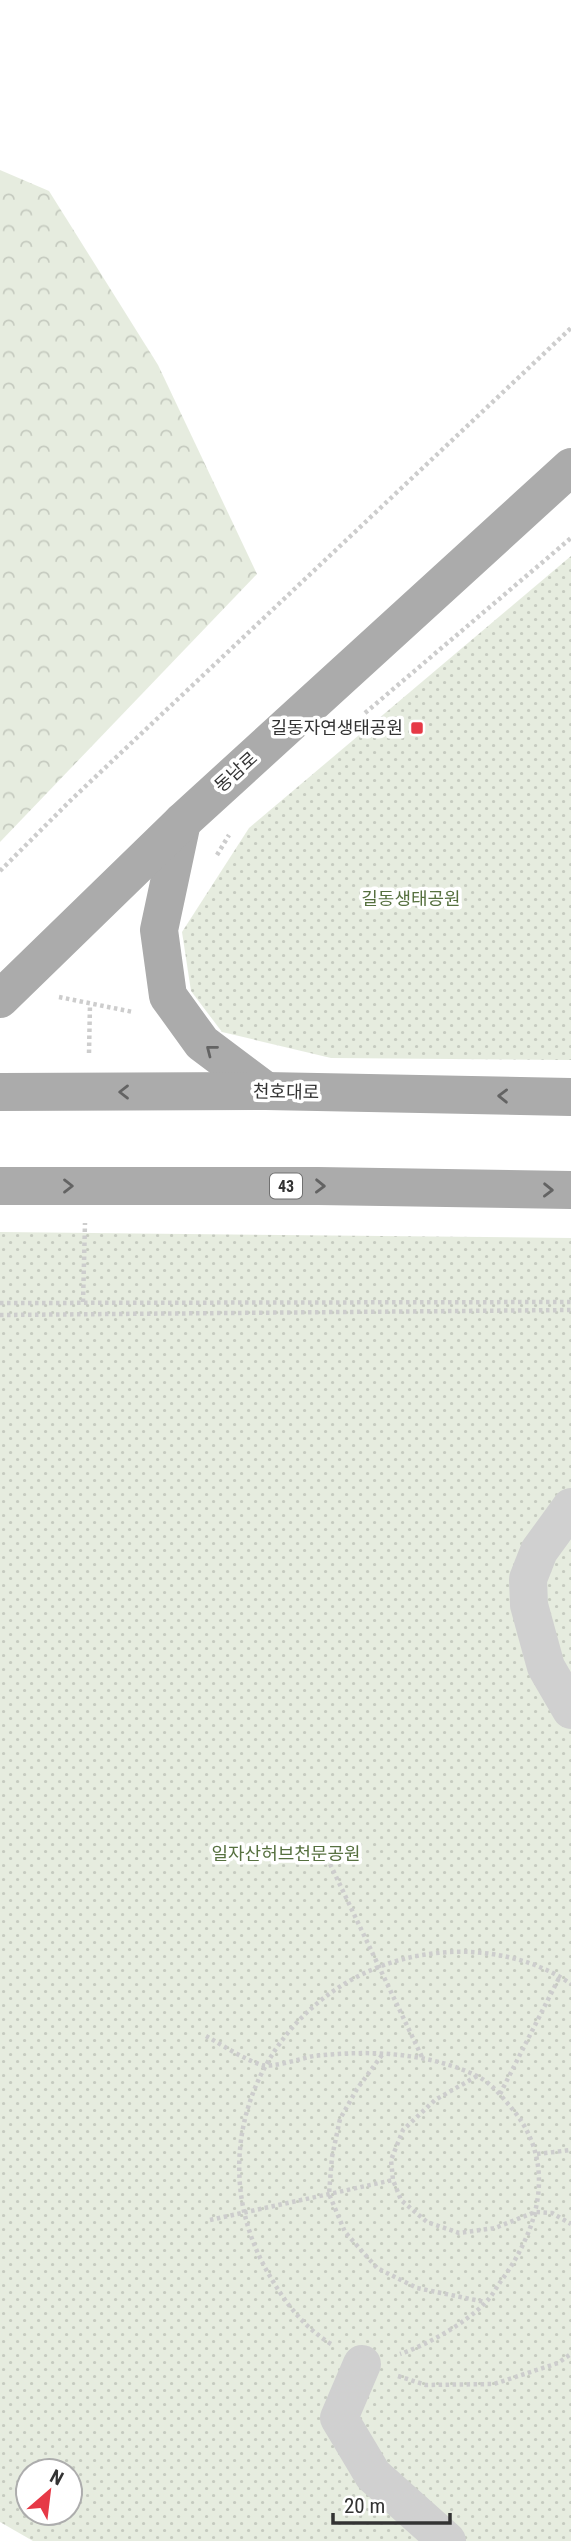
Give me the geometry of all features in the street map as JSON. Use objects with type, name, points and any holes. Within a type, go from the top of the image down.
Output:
[{"type":"main road","name":"동남로","points":[[6,993],[182,822],[571,467]]},
{"type":"main road","points":[[182,822],[159,930],[169,996],[202,1043],[266,1091]]},
{"type":"main road","name":"천호대로","points":[[0,1092],[266,1091],[571,1097]]},
{"type":"main road","name":"43","points":[[0,1186],[318,1186],[571,1190]]},
{"type":"lane","points":[[571,1507],[539,1551],[528,1579],[529,1605],[546,1667],[571,1710]]},
{"type":"lane","points":[[362,2364],[339,2418],[373,2475],[447,2541]]},
{"type":"path","points":[[0,871],[72,799],[571,328]]},
{"type":"path","points":[[363,715],[571,538]]},
{"type":"path","points":[[216,856],[230,832]]},
{"type":"path","points":[[6,993],[132,1013],[169,996]]},
{"type":"path","points":[[0,1303],[571,1302]]},
{"type":"path","points":[[0,1315],[571,1310]]},
{"type":"path","points":[[321,1845],[422,2057]]},
{"type":"path","points":[[571,1984],[560,1976],[517,1959],[471,1951],[424,1953],[379,1965],[344,1983],[313,2005],[286,2033],[265,2066],[246,2113],[240,2162],[244,2213],[260,2260],[285,2302],[320,2338],[362,2364],[426,2385],[494,2384],[558,2363],[571,2354]]},
{"type":"path","points":[[500,2094],[560,1976]]},
{"type":"path","points":[[206,2036],[265,2066],[305,2057],[342,2053],[422,2057],[477,2076],[500,2094],[526,2126],[537,2154],[539,2186],[535,2212],[517,2258],[486,2302],[449,2330],[404,2353],[362,2364]]},
{"type":"path","points":[[382,2055],[357,2089],[340,2119],[332,2157],[329,2194],[345,2232],[377,2268],[416,2288],[486,2302]]},
{"type":"path","points":[[477,2076],[435,2100],[403,2130],[391,2160],[393,2180],[401,2200],[428,2222],[459,2233],[495,2228],[535,2212],[552,2213],[571,2224]]},
{"type":"path","points":[[537,2154],[571,2150]]},
{"type":"path","points":[[210,2220],[393,2180]]},
{"type":"green space","points":[[0,170],[49,191],[158,365],[257,574],[0,842]]},
{"type":"green space","name":"길동생태공원","points":[[571,556],[571,1060],[331,1058],[222,1032],[191,991],[182,932],[249,828]]},
{"type":"green space","name":"일자산허브천문공원","points":[[0,1232],[571,1238],[571,2541],[33,2541],[0,2522]]},
{"type":"place","name":"길동자연생태공원","points":[[417,728]]}]
